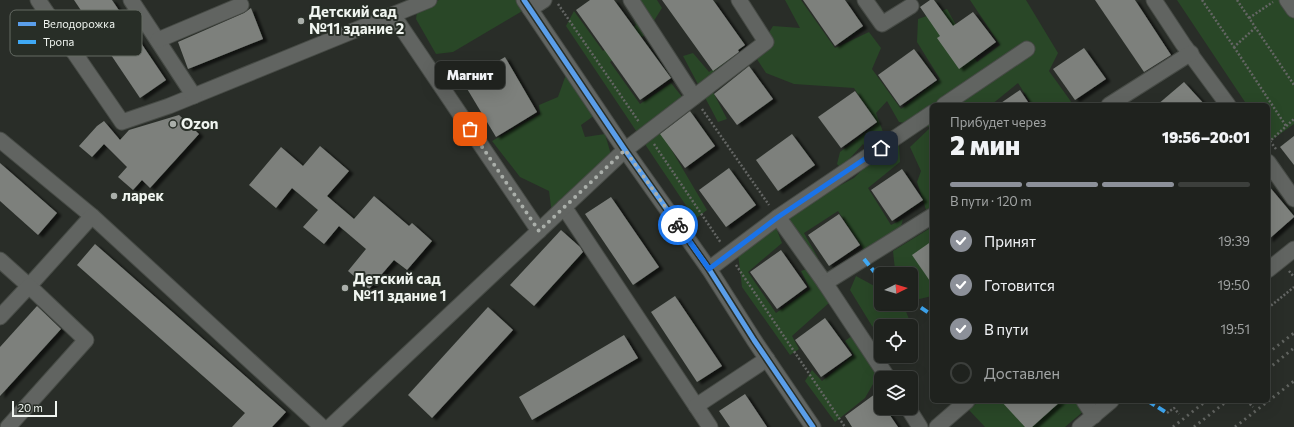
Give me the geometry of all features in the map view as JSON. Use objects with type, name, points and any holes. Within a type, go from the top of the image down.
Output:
[{"type":"street","points":[[38,0],[45,10]]},
{"type":"street","points":[[132,0],[138,10]]},
{"type":"street","points":[[544,0],[527,4],[625,150],[709,269],[813,427]]},
{"type":"street","points":[[631,0],[694,97]]},
{"type":"street","points":[[330,427],[625,150],[766,42],[738,0]]},
{"type":"street","points":[[865,0],[882,24],[913,2]]},
{"type":"street","points":[[1154,0],[1227,103]]},
{"type":"street","points":[[77,56],[122,122],[194,96],[425,1]]},
{"type":"street","points":[[1280,1],[1294,10]]},
{"type":"street","points":[[158,40],[241,5]]},
{"type":"street","points":[[142,15],[194,96]]},
{"type":"street","points":[[393,15],[539,231]]},
{"type":"street","points":[[947,103],[1027,49]]},
{"type":"street","points":[[1112,103],[1191,53]]},
{"type":"street","points":[[709,269],[778,217],[930,114]]},
{"type":"street","points":[[0,140],[92,216],[322,427]]},
{"type":"street","points":[[1273,157],[1294,199]]},
{"type":"street","points":[[564,208],[710,427]]},
{"type":"street","points":[[2,310],[29,286],[92,216]]},
{"type":"street","points":[[778,217],[825,283],[883,371]]},
{"type":"street","points":[[825,283],[930,217]]},
{"type":"street","points":[[1270,268],[1294,249]]},
{"type":"street","points":[[0,260],[86,340],[8,427]]},
{"type":"street","points":[[696,406],[767,359]]},
{"type":"street","points":[[936,427],[965,403]]},
{"type":"street","points":[[1085,403],[1094,416]]},
{"type":"street","points":[[1080,427],[1110,403]]},
{"type":"street","points":[[912,415],[920,427]]},
{"type":"path","points":[[556,0],[845,427]]},
{"type":"path","points":[[1202,0],[1286,126]]},
{"type":"path","points":[[1237,0],[1294,86]]},
{"type":"path","points":[[1249,18],[1280,1]]},
{"type":"path","points":[[1234,47],[1255,27]]},
{"type":"path","points":[[694,97],[778,217]]},
{"type":"path","points":[[1273,157],[1270,140],[1294,119]]},
{"type":"path","points":[[1270,306],[1294,286]]},
{"type":"path","points":[[1249,403],[1253,407]]},
{"type":"path","points":[[1167,413],[1174,408],[1179,414]]},
{"type":"green space","points":[[439,0],[516,0],[524,10],[453,52],[436,54],[416,19],[417,12]]},
{"type":"green space","points":[[634,0],[657,0],[662,8],[645,35],[610,62],[640,104],[671,83],[683,98],[655,122],[707,210],[695,219],[566,26],[574,11],[603,51],[636,25],[627,3]]},
{"type":"green space","points":[[785,0],[801,0],[835,48],[869,32],[881,48],[872,69],[901,109],[940,79],[917,42],[918,19],[947,9],[977,62],[1000,45],[970,0],[1026,0],[1058,53],[1049,71],[1072,103],[1031,103],[1018,83],[993,103],[930,103],[930,127],[899,122],[887,101],[876,113],[883,132],[899,145],[900,162],[868,188],[891,225],[903,219],[900,230],[865,252],[838,211],[804,233],[818,258],[814,261],[783,218],[828,189],[837,187],[854,178],[875,157],[863,144],[841,168],[837,164],[840,152],[877,124],[854,88],[794,84],[766,73],[755,56],[773,26],[800,28]]},
{"type":"green space","points":[[1177,0],[1287,0],[1294,10],[1294,124],[1270,141],[1270,103],[1246,103]]},
{"type":"green space","points":[[743,50],[750,63],[713,92],[727,119],[718,122],[683,56],[693,53],[709,72]]},
{"type":"green space","points":[[568,69],[595,115],[581,125],[585,137],[605,134],[612,158],[552,214],[549,191],[520,177],[492,141],[540,114],[539,105],[558,97]]},
{"type":"green space","points":[[930,128],[930,207],[926,210],[917,182],[921,171],[910,147]]},
{"type":"green space","points":[[775,225],[782,243],[748,272],[776,313],[810,289],[801,271],[809,268],[830,302],[792,336],[799,349],[790,355],[742,287],[738,254]]},
{"type":"green space","points":[[930,228],[930,296],[918,299],[918,267],[895,267],[893,251]]},
{"type":"green space","points":[[856,276],[874,286],[874,311],[906,311],[909,319],[874,319],[874,328],[850,290]]},
{"type":"green space","points":[[853,335],[874,372],[874,382],[865,398],[835,422],[805,381],[812,370],[822,381],[854,355],[845,341]]},
{"type":"green space","points":[[977,403],[1082,403],[1085,410],[1065,427],[985,427],[969,410]]},
{"type":"building","points":[[74,0],[112,0],[119,10],[81,10]]},
{"type":"building","points":[[590,0],[614,0],[671,78],[640,100],[576,10]]},
{"type":"building","points":[[662,0],[713,0],[745,45],[738,50],[739,52],[713,71]]},
{"type":"building","points":[[803,0],[845,0],[863,26],[835,46]]},
{"type":"building","points":[[930,0],[934,0],[953,26],[973,12],[996,42],[959,69],[937,38],[940,36],[920,7]]},
{"type":"building","points":[[1095,0],[1135,0],[1171,55],[1144,72]]},
{"type":"building","points":[[251,8],[263,39],[188,69],[178,42],[244,13]]},
{"type":"building","points":[[142,44],[166,80],[140,98],[112,56],[142,56]]},
{"type":"building","points":[[1084,48],[1106,79],[1075,100],[1053,69]]},
{"type":"building","points":[[914,49],[937,80],[900,106],[878,75]]},
{"type":"building","points":[[505,57],[537,112],[496,137],[463,82]]},
{"type":"building","points":[[749,66],[773,99],[737,125],[714,94]]},
{"type":"building","points":[[1184,82],[1203,103],[1159,103]]},
{"type":"building","points":[[1020,90],[1029,103],[1001,103]]},
{"type":"building","points":[[855,91],[877,122],[841,148],[818,117]]},
{"type":"building","points":[[690,111],[715,146],[685,168],[660,134]]},
{"type":"building","points":[[179,115],[199,134],[150,188],[142,180],[133,190],[118,177],[127,167],[104,144],[92,157],[79,146],[97,126],[104,121],[120,140],[129,130]]},
{"type":"building","points":[[792,134],[815,165],[778,191],[756,160]]},
{"type":"building","points":[[1294,136],[1294,165],[1280,147]]},
{"type":"building","points":[[320,146],[349,171],[327,196],[354,219],[374,196],[409,226],[412,223],[432,241],[407,270],[394,260],[369,289],[348,271],[366,249],[339,226],[324,244],[303,227],[318,210],[292,188],[276,208],[249,185],[281,147],[303,166]]},
{"type":"building","points":[[0,163],[57,213],[38,235],[0,201]]},
{"type":"building","points":[[729,168],[756,205],[726,227],[699,190]]},
{"type":"building","points":[[902,169],[923,200],[892,221],[871,190]]},
{"type":"building","points":[[1270,187],[1294,216],[1270,238]]},
{"type":"building","points":[[611,197],[659,267],[633,285],[585,214]]},
{"type":"building","points":[[839,214],[860,245],[829,266],[808,235]]},
{"type":"building","points":[[561,230],[580,247],[583,252],[534,306],[510,285]]},
{"type":"building","points":[[930,242],[930,281],[912,255]]},
{"type":"building","points":[[95,244],[286,412],[272,427],[232,427],[245,413],[77,265]]},
{"type":"building","points":[[781,250],[807,287],[777,309],[750,272]]},
{"type":"building","points":[[675,296],[722,366],[697,382],[651,312]]},
{"type":"building","points":[[37,306],[61,329],[0,396],[0,347]]},
{"type":"building","points":[[488,307],[513,330],[432,418],[408,395]]},
{"type":"building","points":[[825,318],[852,355],[821,377],[795,340]]},
{"type":"building","points":[[624,335],[638,358],[532,420],[519,397]]},
{"type":"building","points":[[745,394],[767,427],[730,427],[719,411]]},
{"type":"building","points":[[874,395],[874,415],[890,415],[898,427],[852,427],[845,416]]},
{"type":"building","points":[[1003,403],[1059,403],[1032,427],[1025,427]]},
{"type":"railway","points":[[1270,351],[1294,333]]},
{"type":"railway","points":[[1270,367],[1294,348]]},
{"type":"railway","points":[[1270,400],[1294,381]]},
{"type":"railway","points":[[1173,427],[1203,403]]},
{"type":"railway","points":[[1194,427],[1224,403]]},
{"type":"railway","points":[[1235,427],[1266,403]]},
{"type":"marked path","points":[[864,259],[874,271]]},
{"type":"marked path","points":[[918,306],[930,314]]},
{"type":"marked path","points":[[1151,403],[1167,413]]},
{"type":"cycle path","points":[[524,0],[625,150],[709,269],[754,340],[813,427]]},
{"type":"way so far","points":[[470,129],[539,231],[625,150],[678,225]]},
{"type":"place","name":"Детский сад №11 здание 2","points":[[301,21]]},
{"type":"place","name":"Ozon","points":[[173,124]]},
{"type":"place","name":"Магнит","points":[[470,129]]},
{"type":"place","name":"ларек","points":[[114,196]]},
{"type":"place","name":"Детский сад №11 здание 1","points":[[345,288]]},
{"type":"route","points":[[678,225],[709,269],[778,217],[881,148]]}]
